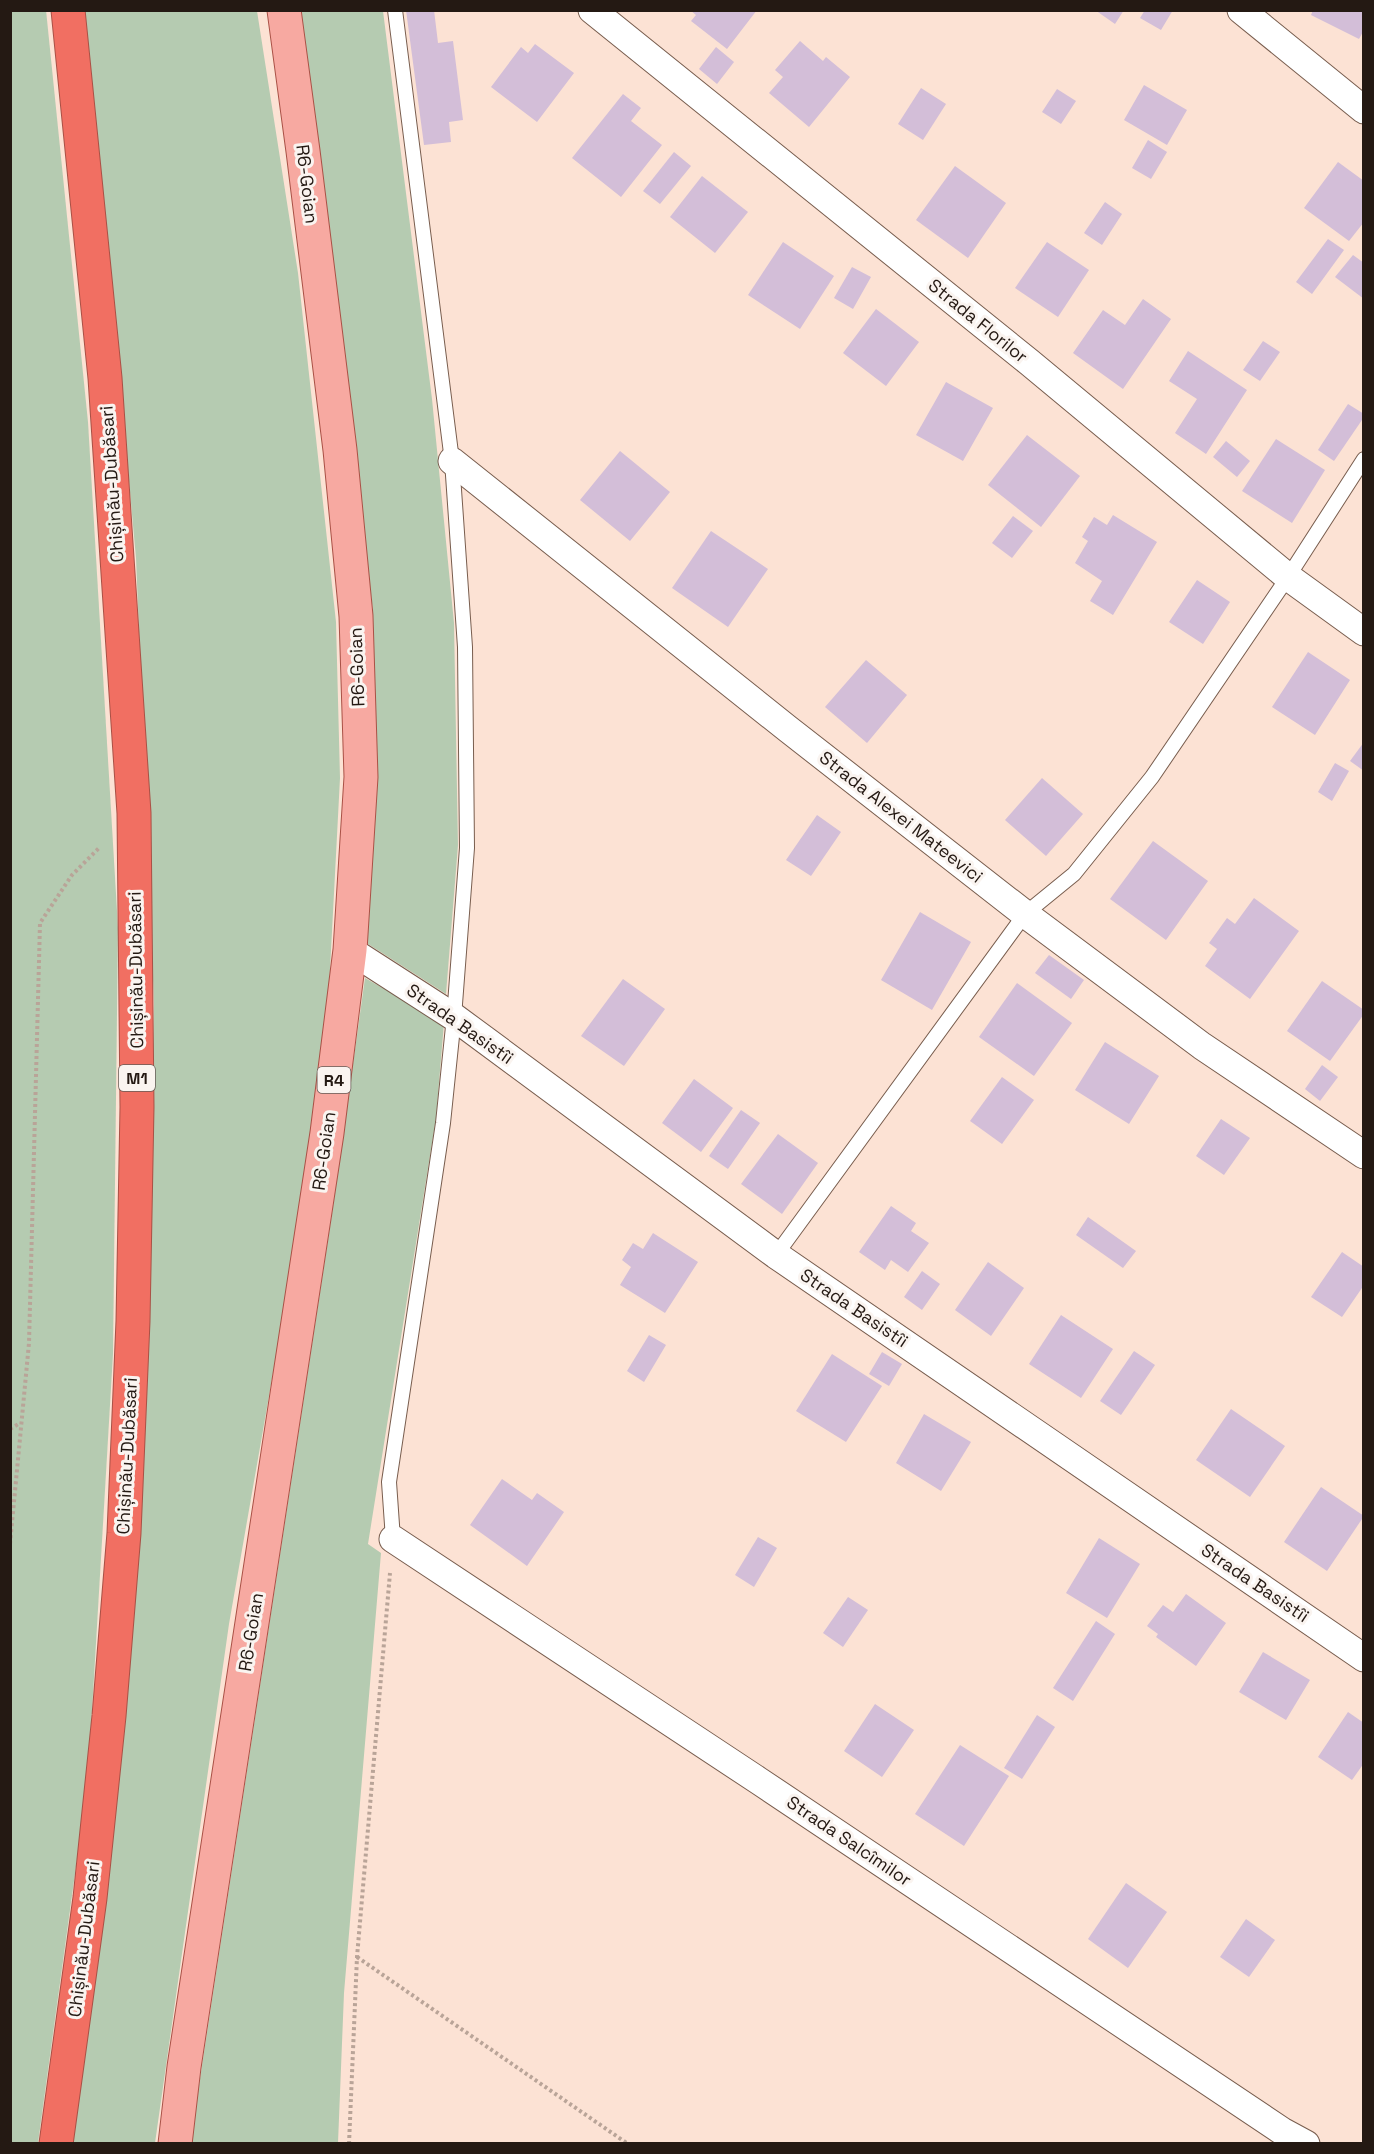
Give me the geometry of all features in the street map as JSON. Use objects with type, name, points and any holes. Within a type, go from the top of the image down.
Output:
[{"type":"highway","name":"Chișinău-Dubăsari","points":[[56,2144],[90,1898],[109,1716],[124,1533],[134,1321],[137,1119],[134,813],[105,378],[68,10]]},
{"type":"main road","name":"R6-Goian","points":[[175,2144],[184,2067],[327,1133],[350,950],[361,777],[356,616],[338,438],[284,10]]},
{"type":"street","points":[[1241,10],[1364,110]]},
{"type":"street","name":"Strada Florilor","points":[[607,18],[1029,362],[1288,578],[1364,632]]},
{"type":"street","name":"Strada Alexei Mateevici","points":[[452,461],[788,729],[1025,914],[1202,1046],[1364,1155]]},
{"type":"street","name":"Strada Basistîi","points":[[350,950],[454,1017],[776,1255],[1364,1658]]},
{"type":"street","name":"Strada Salcîmilor","points":[[393,1539],[1282,2131],[1306,2144]]},
{"type":"lane","points":[[393,1539],[389,1482],[443,1123],[454,1017],[466,836],[465,647],[452,461],[394,10]]},
{"type":"lane","points":[[776,1255],[1025,914],[1074,874],[1152,777],[1288,578],[1364,459]]},
{"type":"path","points":[[10,1544],[29,1343],[40,923],[72,875],[134,813]]},
{"type":"path","points":[[10,1429],[21,1423]]},
{"type":"path","points":[[349,2144],[357,1957],[393,1539]]},
{"type":"path","points":[[357,1957],[628,2144]]},
{"type":"green space","points":[[46,10],[88,422],[118,928],[113,1354],[88,1779],[38,2143],[11,2144],[10,11]]},
{"type":"green space","points":[[83,11],[257,11],[298,273],[336,622],[340,778],[329,989],[303,1202],[229,1624],[155,2143],[72,2144],[96,1970],[131,1654],[146,1405],[154,1004],[136,558],[100,163]]},
{"type":"green space","points":[[296,11],[383,11],[432,399],[454,623],[458,845],[446,994],[365,942],[374,773],[373,611],[315,142]]},
{"type":"green space","points":[[365,978],[444,1023],[436,1118],[368,1544],[381,1553],[344,1993],[338,2143],[190,2144],[333,1207]]},
{"type":"building","points":[[406,10],[434,10],[438,43],[453,41],[463,120],[449,122],[451,142],[424,145]]},
{"type":"building","points":[[690,10],[757,10],[727,49],[691,21],[696,15]]},
{"type":"building","points":[[1095,10],[1124,10],[1115,24]]},
{"type":"building","points":[[1145,10],[1173,10],[1161,30],[1140,18]]},
{"type":"building","points":[[1313,10],[1364,10],[1364,30],[1359,39],[1311,15]]},
{"type":"building","points":[[800,41],[823,61],[826,57],[850,77],[809,127],[769,93],[783,77],[775,70]]},
{"type":"building","points":[[535,44],[574,73],[537,122],[491,87],[521,47],[528,53]]},
{"type":"building","points":[[716,47],[734,62],[717,84],[699,69]]},
{"type":"building","points":[[1144,85],[1187,110],[1167,145],[1124,120]]},
{"type":"building","points":[[921,88],[946,104],[923,140],[898,124]]},
{"type":"building","points":[[1057,89],[1076,101],[1061,124],[1042,112]]},
{"type":"building","points":[[623,94],[641,108],[631,121],[662,145],[621,197],[572,158]]},
{"type":"building","points":[[1148,140],[1167,152],[1151,179],[1132,168]]},
{"type":"building","points":[[674,152],[691,166],[660,204],[643,191]]},
{"type":"building","points":[[1338,162],[1364,181],[1364,222],[1349,241],[1304,208]]},
{"type":"building","points":[[955,166],[1006,203],[968,258],[916,220]]},
{"type":"building","points":[[702,176],[748,212],[715,253],[670,217]]},
{"type":"building","points":[[1105,202],[1122,214],[1102,245],[1084,233]]},
{"type":"building","points":[[1328,239],[1344,250],[1312,294],[1296,282]]},
{"type":"building","points":[[783,242],[834,276],[800,329],[748,295]]},
{"type":"building","points":[[1047,242],[1089,270],[1058,317],[1015,288]]},
{"type":"building","points":[[1353,255],[1364,263],[1364,299],[1335,277]]},
{"type":"building","points":[[852,267],[871,277],[853,309],[834,298]]},
{"type":"building","points":[[1143,299],[1171,319],[1123,389],[1073,353],[1103,310],[1125,325]]},
{"type":"building","points":[[876,309],[919,342],[886,386],[843,353]]},
{"type":"building","points":[[1263,341],[1280,352],[1260,381],[1243,370]]},
{"type":"building","points":[[1188,351],[1247,390],[1206,454],[1175,433],[1197,399],[1169,381]]},
{"type":"building","points":[[946,382],[993,408],[963,461],[916,435]]},
{"type":"building","points":[[1348,404],[1364,414],[1364,417],[1334,461],[1318,450]]},
{"type":"building","points":[[1027,435],[1080,476],[1041,527],[988,485]]},
{"type":"building","points":[[1276,439],[1325,470],[1292,523],[1242,491]]},
{"type":"building","points":[[1226,441],[1250,461],[1237,477],[1213,457]]},
{"type":"building","points":[[620,451],[670,492],[630,541],[580,500]]},
{"type":"building","points":[[1113,515],[1157,542],[1113,615],[1090,601],[1102,581],[1075,563],[1088,541],[1082,537],[1094,517],[1107,525]]},
{"type":"building","points":[[1013,516],[1033,531],[1012,558],[992,543]]},
{"type":"building","points":[[711,531],[768,569],[728,627],[672,588]]},
{"type":"building","points":[[1197,580],[1230,602],[1203,644],[1169,622]]},
{"type":"building","points":[[1308,652],[1350,680],[1315,735],[1272,707]]},
{"type":"building","points":[[866,660],[907,695],[867,743],[825,707]]},
{"type":"building","points":[[1364,742],[1364,771],[1350,761]]},
{"type":"building","points":[[1335,763],[1349,771],[1332,801],[1318,792]]},
{"type":"building","points":[[1042,778],[1083,814],[1046,856],[1005,820]]},
{"type":"building","points":[[817,815],[841,832],[811,876],[786,860]]},
{"type":"building","points":[[1153,841],[1208,881],[1166,940],[1110,899]]},
{"type":"building","points":[[1254,898],[1299,931],[1250,999],[1205,966],[1217,949],[1209,943],[1227,918],[1235,924]]},
{"type":"building","points":[[920,912],[971,942],[932,1010],[881,980]]},
{"type":"building","points":[[1049,955],[1084,980],[1071,999],[1035,973]]},
{"type":"building","points":[[623,979],[665,1009],[624,1066],[581,1036]]},
{"type":"building","points":[[1322,981],[1364,1010],[1364,1014],[1330,1061],[1287,1031]]},
{"type":"building","points":[[1017,983],[1072,1023],[1034,1076],[979,1037]]},
{"type":"building","points":[[1105,1042],[1159,1076],[1129,1124],[1075,1090]]},
{"type":"building","points":[[1322,1065],[1338,1077],[1320,1101],[1305,1089]]},
{"type":"building","points":[[1002,1077],[1034,1100],[1002,1144],[970,1121]]},
{"type":"building","points":[[694,1079],[733,1108],[701,1152],[662,1123]]},
{"type":"building","points":[[741,1110],[760,1123],[728,1169],[709,1156]]},
{"type":"building","points":[[1221,1119],[1250,1138],[1224,1175],[1196,1156]]},
{"type":"building","points":[[778,1134],[818,1163],[782,1214],[741,1184]]},
{"type":"building","points":[[891,1206],[916,1223],[911,1231],[929,1243],[908,1272],[891,1260],[885,1270],[859,1252]]},
{"type":"building","points":[[1088,1217],[1136,1251],[1123,1268],[1076,1235]]},
{"type":"building","points":[[653,1233],[698,1262],[665,1313],[620,1285],[631,1267],[622,1260],[633,1243],[643,1249]]},
{"type":"building","points":[[1342,1252],[1364,1267],[1364,1285],[1342,1317],[1311,1297]]},
{"type":"building","points":[[988,1262],[1024,1288],[991,1336],[955,1310]]},
{"type":"building","points":[[922,1271],[940,1284],[922,1310],[904,1297]]},
{"type":"building","points":[[1061,1315],[1113,1349],[1081,1398],[1029,1364]]},
{"type":"building","points":[[649,1335],[666,1345],[644,1382],[627,1371]]},
{"type":"building","points":[[1134,1351],[1155,1365],[1121,1415],[1100,1401]]},
{"type":"building","points":[[882,1352],[902,1364],[889,1386],[869,1374]]},
{"type":"building","points":[[832,1354],[882,1386],[846,1442],[796,1411]]},
{"type":"building","points":[[1231,1409],[1285,1446],[1250,1497],[1196,1460]]},
{"type":"building","points":[[924,1414],[971,1442],[941,1491],[896,1463]]},
{"type":"building","points":[[502,1479],[532,1500],[537,1493],[564,1512],[527,1566],[470,1525]]},
{"type":"building","points":[[1321,1487],[1364,1516],[1327,1571],[1284,1542]]},
{"type":"building","points":[[758,1537],[777,1548],[754,1587],[735,1575]]},
{"type":"building","points":[[1099,1538],[1140,1564],[1107,1618],[1066,1593]]},
{"type":"building","points":[[1186,1594],[1226,1623],[1196,1666],[1156,1637],[1158,1634],[1147,1626],[1163,1605],[1173,1612]]},
{"type":"building","points":[[848,1597],[868,1610],[843,1647],[823,1633]]},
{"type":"building","points":[[1096,1621],[1115,1634],[1073,1701],[1053,1688]]},
{"type":"building","points":[[1263,1652],[1310,1680],[1286,1720],[1239,1692]]},
{"type":"building","points":[[875,1704],[914,1730],[882,1777],[844,1751]]},
{"type":"building","points":[[1348,1712],[1364,1723],[1364,1763],[1352,1780],[1318,1757]]},
{"type":"building","points":[[1037,1715],[1055,1727],[1022,1779],[1004,1768]]},
{"type":"building","points":[[960,1745],[1009,1776],[964,1846],[915,1814]]},
{"type":"building","points":[[1126,1883],[1167,1912],[1128,1968],[1088,1939]]},
{"type":"building","points":[[1246,1919],[1275,1940],[1249,1977],[1220,1957]]}]
